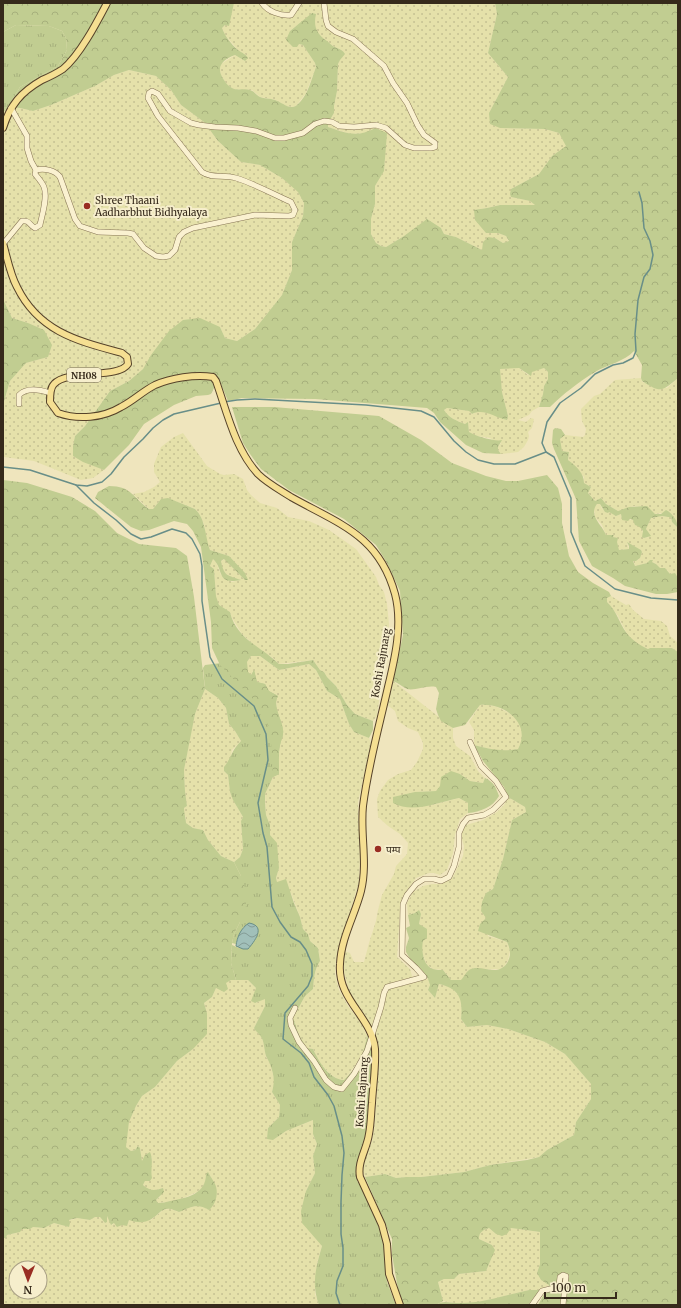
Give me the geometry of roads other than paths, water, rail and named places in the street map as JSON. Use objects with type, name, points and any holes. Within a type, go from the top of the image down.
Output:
[{"type":"main road","points":[[3,128],[11,108],[21,94],[38,82],[63,69],[80,50],[108,3]]},
{"type":"main road","name":"NH08","points":[[3,243],[16,285],[28,304],[46,324],[60,333],[122,353],[127,357],[128,364],[122,370],[94,373],[61,380],[54,383],[50,393]]},
{"type":"main road","name":"Koshi Rajmarg","points":[[50,393],[50,402],[58,413],[76,418],[107,414],[122,407],[154,386],[168,380],[209,376],[213,377],[216,381],[233,431],[244,457],[260,476],[286,494],[348,528],[367,542],[379,557],[393,586],[396,598],[398,623],[392,668],[368,774],[363,808],[364,863],[362,890],[344,940],[340,972],[348,999],[372,1035],[375,1057],[369,1135],[359,1171],[360,1177],[382,1225],[387,1244],[389,1274],[400,1305]]},
{"type":"street","points":[[262,3],[264,6],[278,14],[285,15],[291,15],[299,3]]},
{"type":"street","points":[[36,170],[46,170],[57,173],[80,226],[98,232],[133,234],[144,248],[156,256],[163,257],[169,256],[175,250],[179,238],[184,232],[193,228],[254,215],[289,216],[293,215],[296,210],[291,202],[238,178],[225,175],[213,176],[202,172],[158,116],[148,98],[149,93],[152,91],[158,94],[170,111],[191,123],[199,125],[256,131],[275,138],[284,138],[303,133],[316,124],[324,121],[332,122],[339,126],[376,125],[386,128],[405,145],[414,148],[435,147],[435,143],[424,135],[418,126],[407,103],[393,83],[384,66],[354,39],[336,32],[328,26],[324,3]]},
{"type":"street","points":[[3,243],[22,221],[26,220],[34,228],[40,225],[44,207],[45,191],[44,185],[35,174],[36,170],[28,148],[27,136],[11,108]]},
{"type":"street","points":[[19,404],[19,395],[22,392],[38,389],[50,393]]},
{"type":"street","points":[[295,1008],[290,1018],[291,1025],[299,1042],[314,1061],[326,1080],[334,1087],[342,1089],[354,1074],[368,1051],[382,1007],[384,993],[387,988],[424,977],[402,956],[404,904],[407,895],[416,884],[424,878],[441,881],[449,877],[454,866],[459,847],[459,833],[463,824],[468,818],[484,815],[493,810],[506,797],[496,781],[481,766],[470,742]]},
{"type":"street","points":[[532,1305],[542,1291],[559,1285],[560,1277],[563,1275],[566,1276],[566,1283],[563,1305]]},
{"type":"water","points":[[249,923],[257,927],[258,934],[248,949],[243,949],[236,946],[238,936]]},
{"type":"waterway","points":[[639,192],[642,203],[644,228],[650,241],[653,255],[650,269],[644,277],[638,300],[635,334],[636,351],[633,358],[623,363],[613,365],[595,374],[581,388],[560,403],[547,422],[542,443],[546,452],[554,457],[571,498],[571,532],[585,566],[615,589],[651,598],[678,600]]},
{"type":"waterway","points":[[224,402],[255,399],[366,405],[421,411],[434,417],[454,441],[478,460],[494,464],[515,464],[546,452]]},
{"type":"waterway","points":[[3,467],[30,470],[76,485],[87,486],[102,482],[111,474],[124,457],[163,420],[174,414],[221,403]]},
{"type":"waterway","points":[[76,485],[94,503],[131,534],[141,539],[172,529],[186,533],[192,539],[200,554],[202,566],[202,601],[210,657],[222,679],[254,706],[266,734],[268,760],[258,803],[267,847],[272,907],[280,922],[291,937],[300,942],[306,950],[312,964],[312,976],[308,986],[285,1013],[283,1039],[301,1053],[309,1063],[314,1077],[328,1095],[334,1106],[342,1136],[344,1153],[341,1202],[343,1266],[337,1281],[336,1293],[340,1305]]},
{"type":"place","name":"Shree Thaani Aadharbhut Bidhyalaya","points":[[87,206]]},
{"type":"place","name":"पम्प","points":[[378,849]]}]
